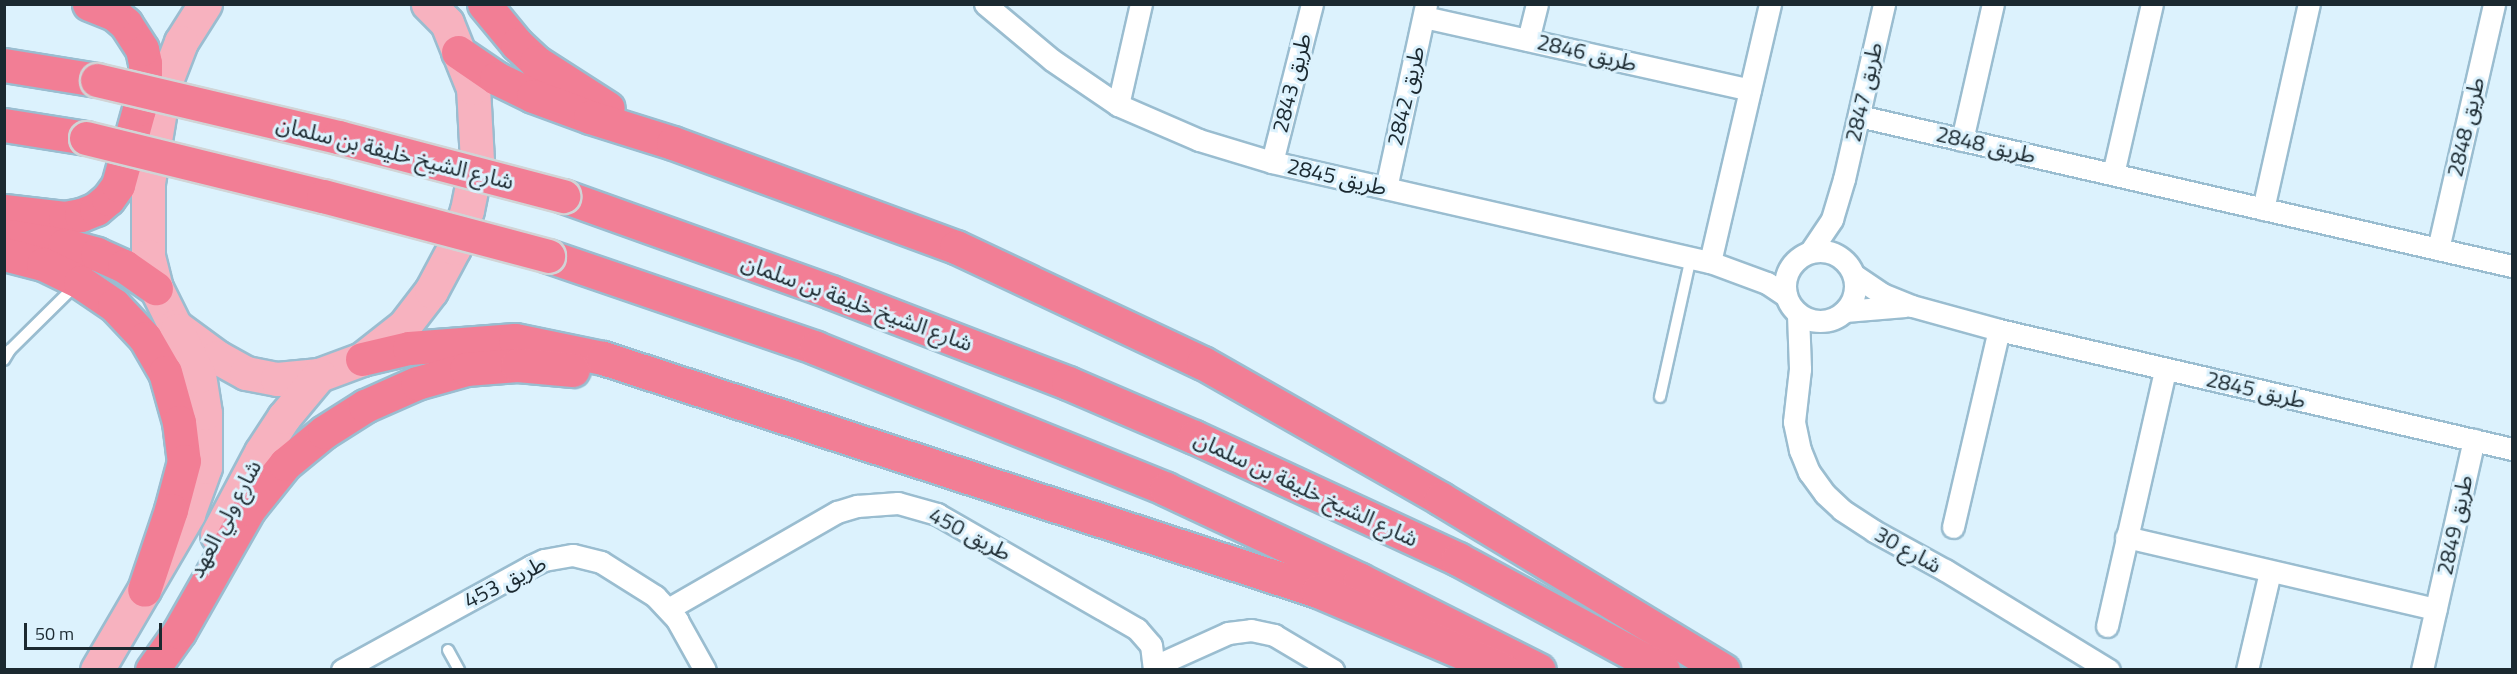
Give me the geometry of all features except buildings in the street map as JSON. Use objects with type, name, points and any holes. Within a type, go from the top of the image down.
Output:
[{"type":"highway","points":[[4,211],[65,218],[81,215],[96,209],[108,199],[118,185],[139,109],[145,78],[145,63],[142,49],[126,24],[114,14],[89,4]]},
{"type":"highway","points":[[484,4],[517,44],[536,62],[585,96],[673,143]]},
{"type":"highway","points":[[458,52],[496,78],[533,96],[673,143],[956,247],[1203,363],[1441,499],[1723,669]]},
{"type":"highway","name":"شارع الشيخ خليفة بن سلمان","points":[[4,65],[97,80],[338,137],[563,196],[842,296],[1068,383],[1194,437],[1458,559],[1663,669]]},
{"type":"highway","points":[[4,125],[86,138],[323,196],[548,256],[816,348],[1166,489],[1360,580],[1539,669]]},
{"type":"highway","points":[[4,235],[64,245],[97,254],[124,266],[156,288]]},
{"type":"highway","points":[[4,254],[43,264],[80,282],[114,305],[145,338],[165,372],[179,422],[184,461],[171,510],[144,590]]},
{"type":"highway","points":[[362,359],[409,348],[516,340],[603,358],[1318,591],[1503,669]]},
{"type":"highway","points":[[152,669],[179,632],[249,509],[285,464],[332,426],[366,406],[417,383],[466,369],[517,365],[596,372],[763,409]]},
{"type":"main road","name":"شارع ولي العهد","points":[[97,669],[188,514],[205,467],[206,413],[199,376],[156,288],[148,256],[146,225],[155,129],[164,86],[182,42],[205,4]]},
{"type":"main road","points":[[175,326],[217,357],[246,373],[277,379],[319,375],[362,359],[405,326],[432,291],[453,248],[467,210],[477,161],[473,88],[447,22],[434,8]]},
{"type":"main road","name":"شارع ولي العهد","points":[[141,669],[261,452],[284,417],[319,375]]},
{"type":"street","name":"طريق 2845","points":[[985,4],[1052,60],[1118,105],[1199,140],[1272,162],[1708,261],[1770,267],[1802,257]]},
{"type":"street","points":[[1118,105],[1141,4]]},
{"type":"street","name":"طريق 2843","points":[[1272,162],[1312,4]]},
{"type":"street","points":[[1528,40],[1537,4]]},
{"type":"street","points":[[1708,261],[1770,4]]},
{"type":"street","name":"طريق 2847","points":[[1802,257],[1832,219],[1844,179],[1884,4]]},
{"type":"street","points":[[1962,140],[1993,4]]},
{"type":"street","points":[[2112,174],[2152,4]]},
{"type":"street","points":[[2263,209],[2310,4]]},
{"type":"street","name":"طريق 2848","points":[[2438,249],[2494,4]]},
{"type":"street","name":"طريق 2846","points":[[1425,11],[1528,40],[1750,90]]},
{"type":"street","name":"طريق 2842","points":[[1386,188],[1425,11]]},
{"type":"street","name":"طريق 2848","points":[[1859,116],[2512,266]]},
{"type":"street","name":"طريق 2847","points":[[1844,179],[1840,219],[1849,267]]},
{"type":"street","points":[[1828,252],[1849,267],[1854,295],[1845,311],[1826,322],[1811,321],[1797,314],[1786,296],[1786,279],[1802,257],[1828,252]]},
{"type":"street","name":"طريق 2845","points":[[1708,261],[1767,284],[1786,296]]},
{"type":"street","name":"طريق 2845","points":[[1849,267],[1882,294],[1912,306],[1999,330],[2512,449]]},
{"type":"street","name":"طريق 2845","points":[[1845,311],[1912,306]]},
{"type":"street","name":"شارع 30","points":[[1797,314],[1800,369],[1794,422],[1800,450],[1809,472],[1842,510],[2109,669]]},
{"type":"street","name":"شارع 30","points":[[1800,369],[1817,332],[1826,322]]},
{"type":"street","points":[[1953,527],[1999,330]]},
{"type":"street","points":[[2107,626],[2165,370]]},
{"type":"street","name":"طريق 2849","points":[[2422,669],[2474,440]]},
{"type":"street","name":"طريق 450","points":[[668,609],[837,512],[857,506],[898,503],[937,514],[1137,629],[1151,645],[1155,668]]},
{"type":"street","points":[[2126,537],[2436,609]]},
{"type":"street","name":"طريق 453","points":[[342,669],[531,566],[558,556],[573,555],[601,562],[641,586],[668,609],[685,632],[705,669]]},
{"type":"street","points":[[2247,669],[2270,572]]},
{"type":"street","points":[[1155,668],[1228,633],[1251,630],[1274,635],[1334,669]]},
{"type":"lane","points":[[1660,397],[1708,261]]},
{"type":"lane","points":[[4,360],[10,350],[80,282]]},
{"type":"lane","points":[[448,650],[459,669]]}]
